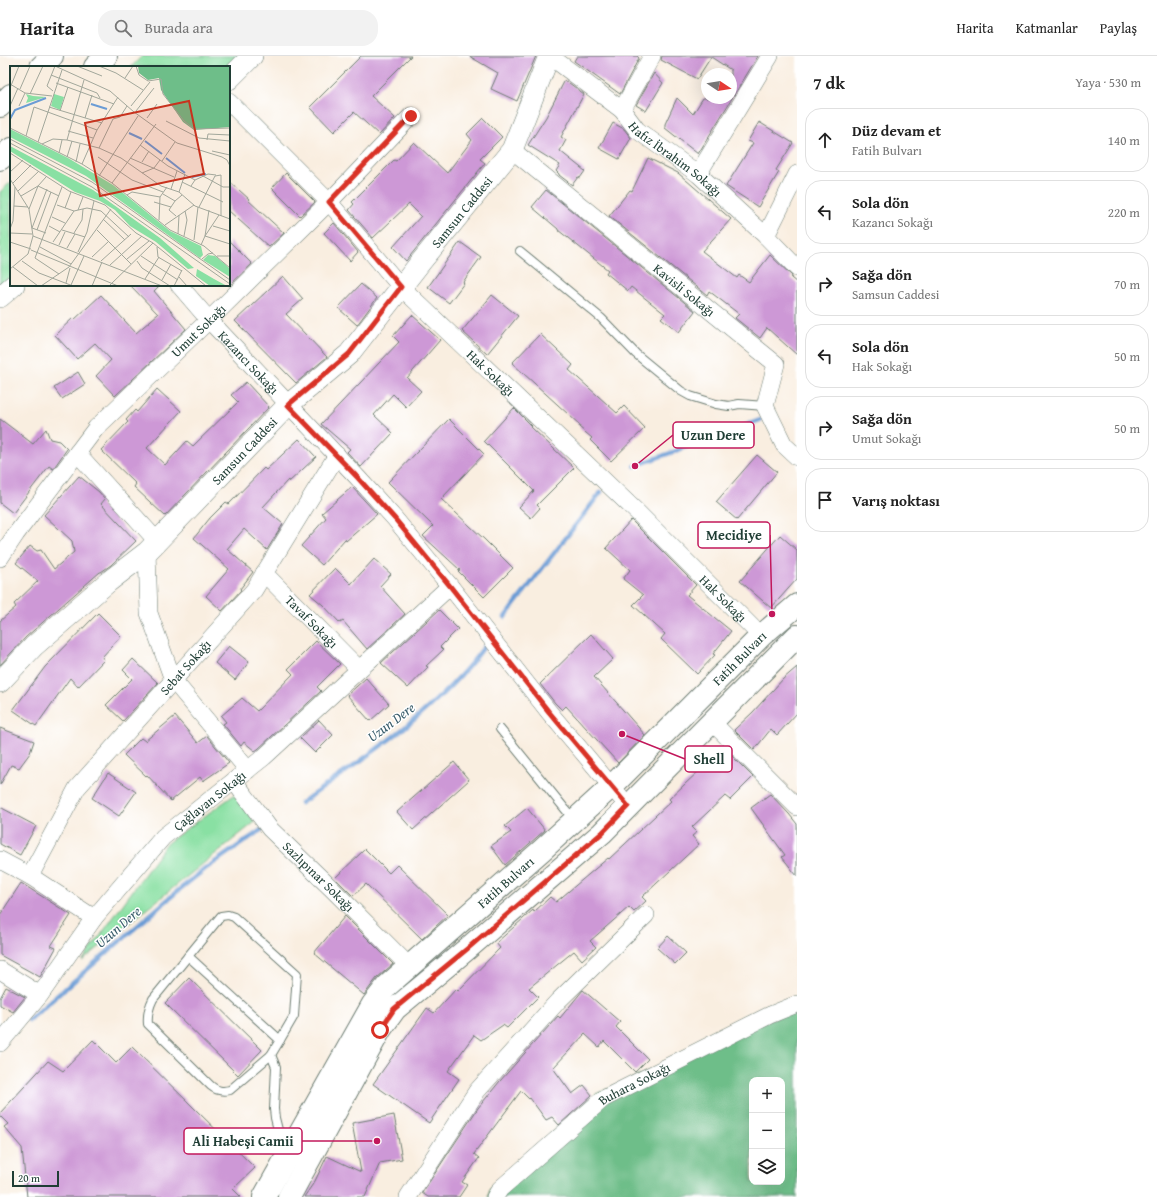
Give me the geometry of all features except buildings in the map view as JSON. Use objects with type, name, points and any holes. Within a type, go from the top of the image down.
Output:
[{"type":"main road","points":[[42,66],[52,56]]},
{"type":"main road","points":[[96,66],[106,56]]},
{"type":"main road","points":[[0,106],[10,96]]},
{"type":"main road","points":[[0,159],[10,150]]},
{"type":"main road","name":"Fatih Bulvarı","points":[[264,1197],[373,1004],[387,986],[612,786],[761,636],[797,604]]},
{"type":"main road","name":"Fatih Bulvarı","points":[[289,1197],[380,1030],[394,1009],[467,949],[602,833],[797,636]]},
{"type":"street","points":[[230,78],[252,56]]},
{"type":"street","name":"Hafız İbrahim Sokağı","points":[[550,56],[622,110],[637,130],[698,174],[796,265]]},
{"type":"street","name":"Samsun Caddesi","points":[[0,682],[34,646],[152,546],[288,405],[349,354],[512,150],[550,56]]},
{"type":"street","points":[[622,110],[652,56]]},
{"type":"street","points":[[698,174],[770,56]]},
{"type":"street","name":"Hak Sokağı","points":[[230,103],[329,202],[401,287],[636,511],[761,636]]},
{"type":"street","name":"Umut Sokağı","points":[[1,555],[96,428],[329,202],[411,116]]},
{"type":"street","name":"Kavisli Sokağı","points":[[512,150],[776,364],[764,406]]},
{"type":"street","points":[[766,236],[797,174]]},
{"type":"street","points":[[0,297],[13,286]]},
{"type":"street","name":"Kazancı Sokağı","points":[[180,286],[209,320],[395,519],[450,586],[549,712],[628,806]]},
{"type":"street","points":[[764,406],[784,445],[797,457]]},
{"type":"street","points":[[77,453],[152,546],[149,613],[173,680],[248,770]]},
{"type":"street","name":"Sebat Sokağı","points":[[30,876],[77,788],[254,590],[336,455]]},
{"type":"street","name":"Tavaf Sokağı","points":[[264,573],[359,669]]},
{"type":"street","name":"Çağlayan Sokağı","points":[[0,1043],[40,995],[94,918],[163,837],[264,757],[450,586]]},
{"type":"street","points":[[712,722],[797,807]]},
{"type":"street","name":"Sazlıpınar Sokağı","points":[[234,781],[270,829],[409,966]]},
{"type":"street","points":[[0,860],[30,876],[94,918]]},
{"type":"street","points":[[408,1197],[477,1091],[558,1000],[646,915]]},
{"type":"street","points":[[0,970],[40,995]]},
{"type":"street","name":"Buhara Sokağı","points":[[495,1197],[500,1189],[603,1099],[770,1015],[797,1004]]},
{"type":"lane","points":[[520,251],[601,318],[636,354],[681,391],[690,396],[716,404],[729,406],[739,404],[764,406]]},
{"type":"lane","points":[[500,729],[574,820]]},
{"type":"lane","points":[[228,915],[234,917],[297,974],[294,1016],[271,1055],[230,1090],[221,1091],[211,1086],[148,1024],[148,1011],[153,998],[188,956],[221,916],[228,915]]},
{"type":"lane","points":[[188,956],[280,1040]]},
{"type":"lane","points":[[271,1055],[276,1067],[275,1118],[278,1130],[291,1149]]},
{"type":"green space","points":[[142,56],[240,56],[230,66],[132,66]]},
{"type":"green space","points":[[10,183],[10,277],[0,285],[0,192]]},
{"type":"green space","points":[[234,795],[255,822],[82,961],[167,843]]},
{"type":"green space","points":[[797,1008],[797,1197],[488,1197],[490,1188],[596,1094]]},
{"type":"waterway","name":"Uzun Dere","points":[[635,466],[760,420]]},
{"type":"waterway","name":"Uzun Dere","points":[[505,617],[601,492]]},
{"type":"waterway","name":"Uzun Dere","points":[[301,803],[375,751],[422,713],[465,670],[484,647]]},
{"type":"waterway","name":"Uzun Dere","points":[[29,1020],[180,889],[205,869],[261,830]]},
{"type":"place","name":"Uzun Dere","points":[[635,466]]},
{"type":"place","name":"Mecidiye","points":[[772,614]]},
{"type":"place","name":"Shell","points":[[622,734]]},
{"type":"place","name":"Ali Habeşi Camii","points":[[377,1141]]},
{"type":"route","points":[[380,1030],[394,1009],[467,949],[602,833],[628,806],[549,712],[509,659],[395,519],[288,405],[349,354],[401,287],[329,202],[411,116]]}]
